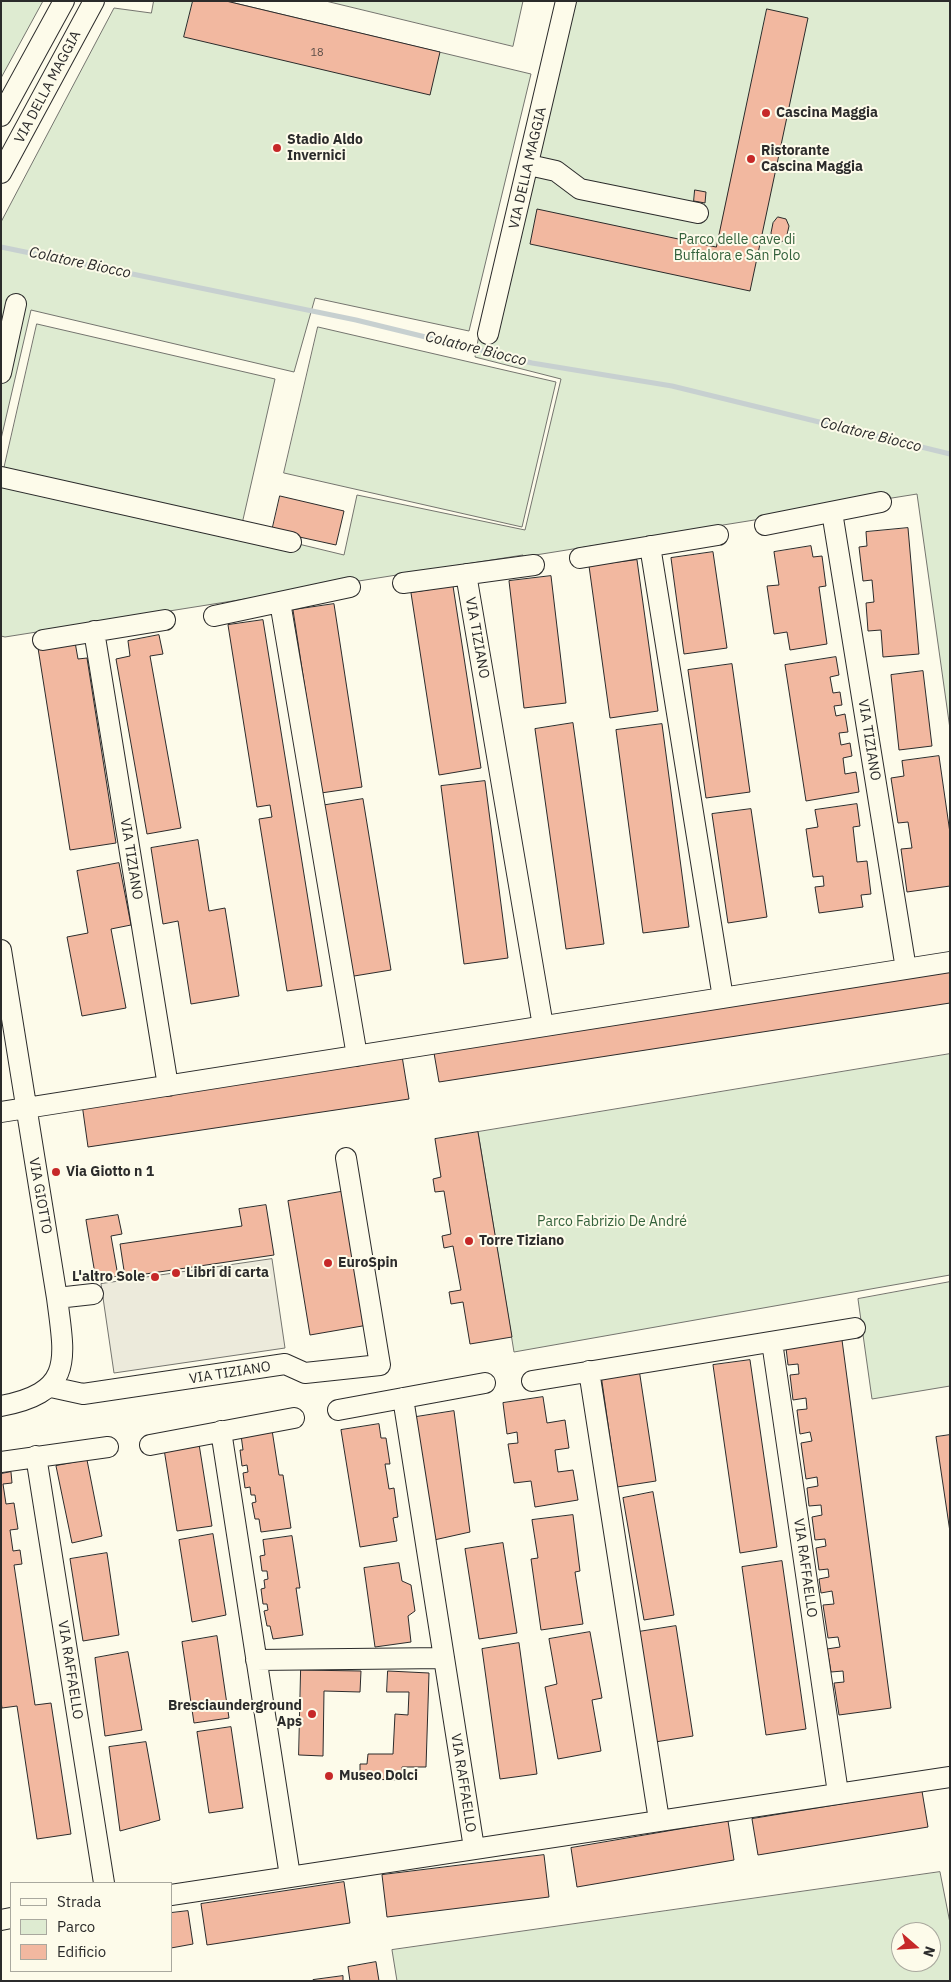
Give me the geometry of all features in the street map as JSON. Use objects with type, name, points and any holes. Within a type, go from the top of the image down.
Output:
[{"type":"street","name":"VIA DELLA MAGGIA","points":[[1,116],[64,1]]},
{"type":"street","name":"VIA DELLA MAGGIA","points":[[1,173],[94,1]]},
{"type":"street","name":"VIA DELLA MAGGIA","points":[[488,334],[566,1]]},
{"type":"street","points":[[529,165],[556,171],[580,189],[698,213]]},
{"type":"street","points":[[1,373],[16,304]]},
{"type":"street","points":[[1,476],[292,542]]},
{"type":"street","points":[[765,525],[881,502]]},
{"type":"street","name":"VIA TIZIANO","points":[[832,512],[906,969]]},
{"type":"street","points":[[580,558],[718,535]]},
{"type":"street","points":[[650,546],[723,998]]},
{"type":"street","points":[[403,583],[534,565]]},
{"type":"street","name":"VIA TIZIANO","points":[[466,574],[543,1026]]},
{"type":"street","points":[[214,616],[350,587]]},
{"type":"street","points":[[280,602],[357,1056]]},
{"type":"street","points":[[43,640],[165,620]]},
{"type":"street","name":"VIA TIZIANO","points":[[94,631],[168,1086]]},
{"type":"street","name":"VIA GIOTTO","points":[[1,950],[63,1346],[61,1370],[51,1387]]},
{"type":"street","points":[[1,1112],[950,962]]},
{"type":"street","name":"VIA TIZIANO","points":[[51,1387],[83,1394],[285,1364],[305,1373],[380,1365],[346,1158]]},
{"type":"street","points":[[57,1298],[93,1294]]},
{"type":"street","points":[[532,1381],[855,1328]]},
{"type":"street","name":"VIA RAFFAELLO","points":[[772,1342],[838,1793]]},
{"type":"street","points":[[589,1371],[659,1820]]},
{"type":"street","points":[[338,1410],[485,1384]]},
{"type":"street","points":[[1,1406],[36,1397],[51,1387]]},
{"type":"street","name":"VIA RAFFAELLO","points":[[404,1398],[474,1848]]},
{"type":"street","points":[[150,1444],[294,1418]]},
{"type":"street","points":[[221,1431],[290,1876]]},
{"type":"street","points":[[1,1462],[108,1447]]},
{"type":"street","name":"VIA RAFFAELLO","points":[[36,1456],[104,1882]]},
{"type":"street","points":[[256,1660],[444,1658]]},
{"type":"street","name":"VIA RAFFAELLO","points":[[172,1895],[950,1777]]},
{"type":"green space","points":[[1,1],[43,1],[1,78]]},
{"type":"green space","name":"Stadio Aldo Invernici","points":[[154,1],[226,1],[531,74],[469,331],[315,298],[294,372],[31,310],[1,439],[1,222],[114,8],[151,13]]},
{"type":"green space","points":[[326,1],[523,1],[513,46]]},
{"type":"green space","name":"Parco delle cave di Buffalora e San Polo","points":[[576,1],[950,1],[950,729],[917,494],[523,557],[523,555],[5,637],[1,636],[1,472],[344,555],[357,495],[525,530],[561,379],[475,357],[480,329],[498,333]]},
{"type":"green space","points":[[37,324],[275,379],[242,524],[4,469]]},
{"type":"green space","points":[[318,327],[556,382],[522,527],[284,473]]},
{"type":"green space","name":"Parco Fabrizio De André","points":[[950,1054],[950,1275],[514,1352],[478,1132]]},
{"type":"green space","points":[[950,1282],[950,1386],[872,1399],[858,1299]]},
{"type":"green space","points":[[940,1872],[950,1923],[950,1981],[397,1981],[392,1950]]},
{"type":"shaded area","points":[[272,1259],[285,1348],[114,1373],[101,1284]]},
{"type":"building","points":[[193,1],[226,1],[440,52],[430,95],[184,37]]},
{"type":"building","name":"Cascina Maggia","points":[[767,9],[808,18],[750,291],[530,244],[537,209],[716,247]]},
{"type":"building","points":[[695,190],[706,192],[705,203],[694,201]]},
{"type":"building","points":[[778,217],[786,219],[789,226],[786,239],[778,244],[773,240],[771,233],[773,223]]},
{"type":"building","points":[[280,496],[344,511],[336,545],[272,531]]},
{"type":"building","points":[[908,528],[919,654],[883,657],[881,630],[868,631],[866,603],[874,602],[872,580],[863,581],[859,547],[867,546],[866,532]]},
{"type":"building","points":[[811,546],[813,557],[822,556],[826,586],[819,587],[827,644],[790,650],[787,632],[774,634],[767,586],[779,585],[774,552]]},
{"type":"building","points":[[713,552],[727,648],[684,654],[671,558]]},
{"type":"building","points":[[637,560],[658,711],[610,718],[589,566]]},
{"type":"building","points":[[551,576],[566,703],[524,708],[509,581]]},
{"type":"building","points":[[453,586],[481,768],[439,775],[411,593]]},
{"type":"building","points":[[334,604],[362,787],[321,793],[293,610]]},
{"type":"building","points":[[263,620],[322,986],[287,991],[259,819],[272,817],[270,805],[257,807],[228,625]]},
{"type":"building","points":[[159,635],[163,654],[150,656],[181,828],[147,834],[116,659],[130,656],[128,641]]},
{"type":"building","points":[[75,642],[78,659],[87,658],[116,843],[70,850],[38,648]]},
{"type":"building","points":[[836,657],[839,675],[830,677],[833,693],[840,692],[842,705],[834,706],[836,716],[845,714],[848,732],[839,733],[841,745],[850,743],[852,756],[843,758],[845,774],[856,772],[859,792],[806,801],[785,665]]},
{"type":"building","points":[[732,664],[750,792],[706,798],[688,670]]},
{"type":"building","points":[[923,671],[932,746],[899,750],[891,675]]},
{"type":"building","points":[[573,723],[604,944],[566,949],[535,729]]},
{"type":"building","points":[[662,724],[689,927],[643,933],[616,730]]},
{"type":"building","points":[[939,756],[950,833],[950,886],[907,892],[901,849],[912,848],[908,822],[898,823],[891,778],[904,776],[902,761]]},
{"type":"building","points":[[485,781],[508,958],[464,964],[441,786]]},
{"type":"building","points":[[363,799],[391,970],[348,977],[320,806]]},
{"type":"building","points":[[857,804],[860,826],[853,827],[857,862],[867,861],[871,894],[861,895],[863,907],[819,913],[815,887],[824,886],[823,876],[813,877],[806,829],[818,827],[815,810]]},
{"type":"building","points":[[751,809],[767,917],[728,923],[712,814]]},
{"type":"building","points":[[198,840],[209,911],[225,908],[239,996],[191,1004],[178,921],[163,924],[151,848]]},
{"type":"building","points":[[119,863],[131,925],[111,929],[126,1008],[82,1016],[67,937],[88,933],[77,871]]},
{"type":"building","points":[[950,967],[950,1003],[439,1082],[433,1047]]},
{"type":"building","points":[[402,1056],[409,1099],[88,1147],[82,1104]]},
{"type":"building","name":"Torre Tiziano","points":[[478,1132],[512,1337],[470,1344],[463,1302],[451,1304],[449,1292],[461,1290],[453,1246],[444,1248],[442,1236],[451,1234],[444,1191],[435,1192],[433,1179],[441,1177],[435,1139]]},
{"type":"building","name":"EuroSpin","points":[[346,1191],[368,1325],[310,1335],[288,1201]]},
{"type":"building","points":[[266,1205],[274,1255],[125,1277],[120,1244],[242,1226],[239,1209]]},
{"type":"building","points":[[118,1215],[122,1234],[111,1236],[118,1276],[96,1280],[86,1220]]},
{"type":"building","points":[[842,1340],[891,1708],[839,1715],[834,1683],[844,1682],[843,1671],[831,1672],[827,1649],[840,1647],[838,1637],[828,1638],[823,1605],[834,1604],[832,1591],[821,1593],[819,1579],[829,1577],[828,1569],[819,1570],[816,1548],[826,1546],[825,1539],[815,1540],[812,1517],[822,1515],[821,1505],[809,1506],[807,1488],[818,1486],[817,1477],[806,1479],[801,1443],[812,1441],[810,1432],[800,1434],[797,1410],[807,1409],[806,1398],[793,1400],[790,1375],[799,1374],[798,1364],[788,1365],[786,1348]]},
{"type":"building","points":[[750,1360],[777,1547],[740,1553],[713,1365]]},
{"type":"building","points":[[639,1369],[656,1481],[617,1487],[601,1375]]},
{"type":"building","points":[[543,1397],[547,1423],[565,1420],[569,1448],[555,1450],[558,1472],[573,1470],[578,1500],[535,1507],[531,1481],[514,1483],[508,1444],[518,1443],[517,1432],[507,1434],[503,1403]]},
{"type":"building","points":[[454,1411],[470,1532],[434,1540],[416,1417]]},
{"type":"building","points":[[379,1424],[381,1438],[386,1438],[390,1464],[385,1464],[389,1489],[394,1488],[398,1517],[393,1518],[397,1541],[360,1547],[341,1430]]},
{"type":"building","points":[[272,1430],[279,1475],[283,1475],[291,1528],[261,1532],[259,1519],[255,1519],[252,1503],[256,1502],[255,1495],[251,1495],[250,1487],[245,1488],[243,1473],[248,1472],[247,1465],[242,1466],[240,1450],[243,1450],[241,1435]]},
{"type":"building","points":[[950,1435],[950,1532],[936,1437]]},
{"type":"building","points":[[199,1444],[212,1526],[177,1531],[164,1449]]},
{"type":"building","points":[[87,1460],[102,1536],[72,1543],[56,1466]]},
{"type":"building","points":[[11,1472],[12,1483],[3,1484],[6,1504],[14,1503],[18,1529],[10,1530],[13,1551],[20,1550],[22,1564],[14,1565],[35,1705],[51,1703],[71,1834],[37,1839],[17,1706],[2,1708],[1,1702],[1,1474]]},
{"type":"building","points":[[653,1492],[674,1615],[644,1620],[623,1498]]},
{"type":"building","points":[[573,1515],[580,1571],[575,1572],[583,1624],[541,1630],[531,1559],[538,1558],[532,1520]]},
{"type":"building","points":[[213,1534],[226,1615],[192,1622],[179,1540]]},
{"type":"building","points":[[292,1536],[300,1588],[296,1588],[303,1635],[273,1639],[270,1626],[267,1626],[264,1611],[268,1610],[267,1604],[263,1604],[261,1589],[265,1588],[264,1580],[268,1579],[267,1571],[262,1571],[260,1556],[265,1555],[263,1540]]},
{"type":"building","points":[[503,1543],[517,1633],[479,1639],[465,1549]]},
{"type":"building","points":[[107,1553],[119,1635],[83,1641],[70,1559]]},
{"type":"building","points":[[782,1561],[806,1729],[766,1735],[742,1567]]},
{"type":"building","points":[[399,1563],[402,1581],[411,1585],[415,1611],[408,1616],[411,1642],[375,1647],[364,1568]]},
{"type":"building","points":[[676,1626],[693,1736],[655,1742],[638,1632]]},
{"type":"building","points":[[590,1632],[602,1698],[592,1700],[601,1751],[558,1759],[545,1687],[557,1684],[549,1639]]},
{"type":"building","points":[[217,1636],[229,1718],[194,1723],[182,1642]]},
{"type":"building","points":[[519,1643],[537,1774],[500,1779],[482,1649]]},
{"type":"building","points":[[128,1652],[142,1730],[105,1736],[95,1658]]},
{"type":"building","points":[[301,1670],[361,1671],[360,1692],[324,1691],[323,1756],[299,1755]]},
{"type":"building","points":[[388,1671],[429,1673],[426,1767],[402,1767],[402,1780],[360,1779],[360,1764],[367,1764],[368,1754],[393,1754],[395,1714],[408,1715],[409,1692],[387,1692]]},
{"type":"building","points":[[231,1727],[243,1808],[209,1813],[197,1732]]},
{"type":"building","points":[[146,1742],[160,1820],[120,1831],[109,1747]]},
{"type":"building","points":[[922,1791],[928,1827],[758,1855],[752,1819]]},
{"type":"building","points":[[728,1821],[734,1860],[577,1887],[571,1848]]},
{"type":"building","points":[[544,1855],[549,1897],[387,1917],[382,1875]]},
{"type":"building","points":[[344,1882],[350,1923],[207,1945],[201,1904]]},
{"type":"building","points":[[188,1911],[193,1944],[172,1948],[172,1913]]},
{"type":"building","points":[[376,1962],[379,1981],[350,1981],[348,1967]]},
{"type":"building","points":[[343,1976],[343,1981],[313,1981],[313,1980]]},
{"type":"waterway","name":"Colatore Biocco","points":[[1,247],[356,320],[532,363],[672,386],[950,454]]},
{"type":"place","name":"Cascina Maggia","points":[[766,113]]},
{"type":"place","name":"Stadio Aldo Invernici","points":[[277,148]]},
{"type":"place","name":"Ristorante Cascina Maggia","points":[[751,159]]},
{"type":"place","name":"Via Giotto n 1","points":[[56,1172]]},
{"type":"place","name":"Torre Tiziano","points":[[469,1241]]},
{"type":"place","name":"EuroSpin","points":[[328,1263]]},
{"type":"place","name":"Libri di carta","points":[[176,1273]]},
{"type":"place","name":"L'altro Sole","points":[[155,1277]]},
{"type":"place","name":"Bresciaunderground Aps","points":[[312,1714]]},
{"type":"place","name":"Museo Dolci","points":[[329,1776]]}]
